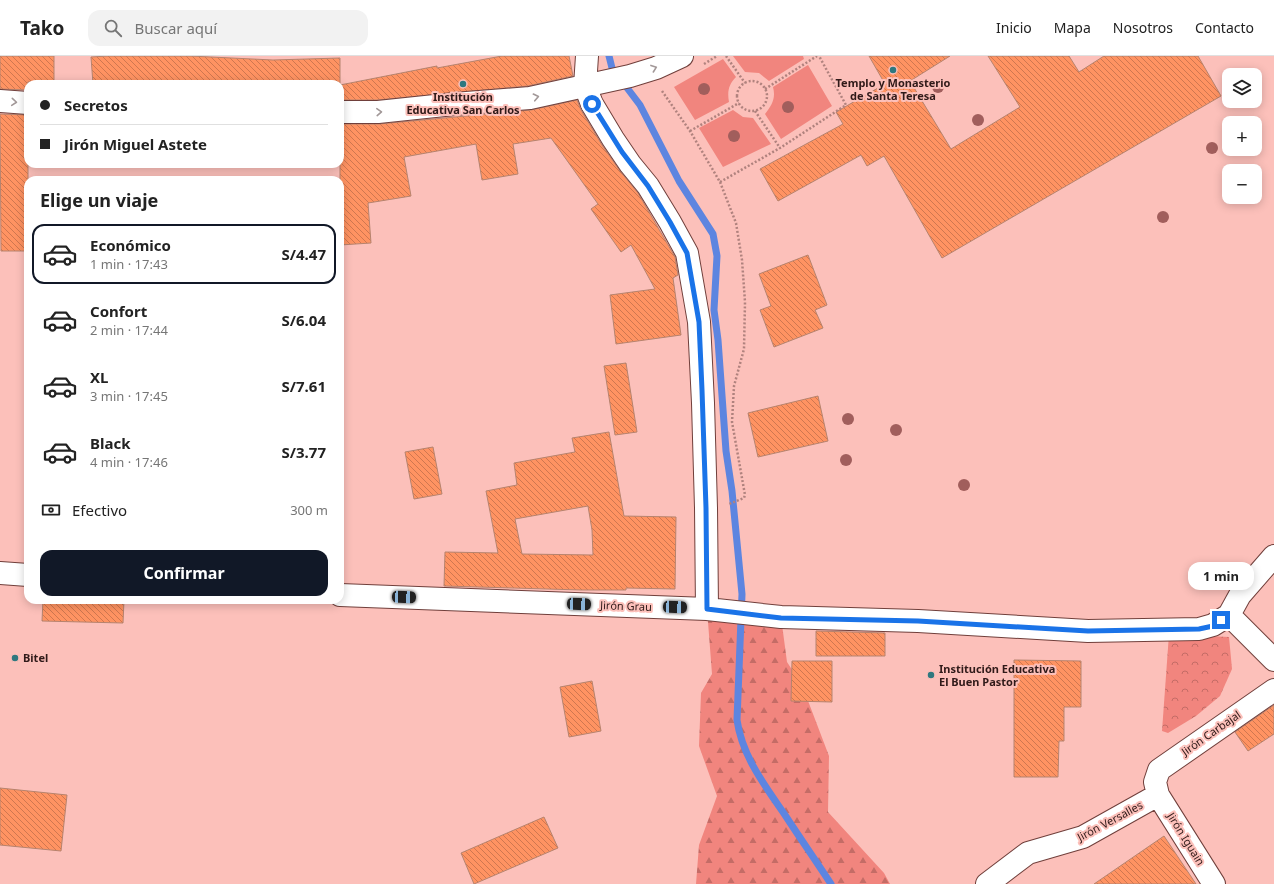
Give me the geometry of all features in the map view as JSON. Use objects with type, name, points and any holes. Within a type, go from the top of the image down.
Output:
[{"type":"street","points":[[587,56],[588,86],[592,104],[630,164],[648,186],[687,253],[699,322],[706,508],[707,609]]},
{"type":"street","points":[[344,112],[378,112],[530,98],[627,77],[656,68],[682,56]]},
{"type":"street","points":[[0,100],[24,103]]},
{"type":"street","points":[[1274,556],[1240,596],[1229,615],[1274,660]]},
{"type":"street","points":[[0,574],[24,575]]},
{"type":"street","name":"Jirón Grau","points":[[344,595],[707,609],[781,618],[918,621],[1088,631],[1199,629],[1213,626],[1229,615]]},
{"type":"street","name":"Jirón Carbajal","points":[[1156,788],[1159,770],[1274,690]]},
{"type":"street","name":"Jirón Versalles","points":[[987,884],[1028,853],[1083,837],[1156,788]]},
{"type":"street","name":"Jirón Iguain","points":[[1156,788],[1214,884]]},
{"type":"path","points":[[726,56],[745,83]]},
{"type":"path","points":[[720,182],[780,148],[846,105],[818,56],[765,89]]},
{"type":"path","points":[[627,77],[661,90],[690,131],[720,182],[736,223],[742,260],[745,302],[744,348],[734,386],[732,422],[745,495],[744,498],[739,500]]},
{"type":"path","points":[[748,81],[759,83],[765,89],[767,98],[765,104],[761,108],[755,111],[744,109],[738,103],[736,94],[738,88],[748,81]]},
{"type":"path","points":[[690,131],[738,103]]},
{"type":"path","points":[[755,111],[780,148]]},
{"type":"green space","points":[[733,56],[803,56],[804,59],[769,81],[759,73],[745,72]]},
{"type":"green space","points":[[723,59],[736,77],[729,88],[729,102],[695,120],[674,87]]},
{"type":"green space","points":[[808,65],[832,106],[781,139],[765,114],[773,101],[773,87]]},
{"type":"green space","points":[[733,110],[743,117],[753,118],[771,144],[723,167],[699,128]]},
{"type":"green space","points":[[707,609],[781,617],[787,662],[802,685],[829,756],[828,812],[884,873],[890,884],[696,884],[699,845],[717,796],[699,746],[701,693],[712,674]]},
{"type":"green space","points":[[1169,634],[1229,637],[1232,669],[1220,696],[1196,716],[1168,733],[1162,731]]},
{"type":"building","points":[[0,56],[54,56],[54,80],[24,80],[24,90],[0,89]]},
{"type":"building","points":[[190,56],[273,60],[340,58],[340,80],[93,80],[91,57]]},
{"type":"building","points":[[502,56],[569,56],[573,76],[528,86],[377,100],[344,100],[344,84],[437,66],[437,68]]},
{"type":"building","points":[[869,56],[950,56],[910,81],[951,149],[1020,107],[988,56],[1069,56],[1079,72],[1104,56],[1198,56],[1221,96],[942,258],[884,156],[867,166],[861,155],[778,201],[760,169],[843,124],[836,112],[885,84]]},
{"type":"building","points":[[577,100],[581,110],[602,145],[638,193],[675,257],[678,275],[673,278],[681,335],[616,344],[610,295],[655,289],[631,245],[621,252],[591,209],[598,204],[551,138],[513,144],[518,174],[482,180],[476,144],[404,157],[411,196],[368,203],[371,243],[344,245],[344,176],[340,176],[340,168],[344,168],[344,124],[379,124],[531,110]]},
{"type":"building","points":[[0,114],[24,115],[24,168],[28,168],[28,176],[24,176],[24,251],[1,251]]},
{"type":"building","points":[[808,255],[827,305],[815,310],[823,328],[774,347],[760,310],[771,306],[759,274]]},
{"type":"building","points":[[626,363],[637,432],[615,435],[604,366]]},
{"type":"building","points":[[818,396],[828,441],[758,457],[748,413]]},
{"type":"building","points":[[609,432],[624,516],[676,517],[675,589],[626,588],[626,590],[581,590],[444,586],[445,552],[498,553],[486,491],[517,485],[514,463],[575,452],[572,438]],"holes":[[[588,506],[592,530],[593,555],[522,554],[515,519]]]},
{"type":"building","points":[[433,447],[442,494],[414,499],[405,452]]},
{"type":"building","points":[[43,604],[124,604],[123,623],[42,621]]},
{"type":"building","points":[[816,631],[885,633],[885,656],[816,656]]},
{"type":"building","points":[[1014,660],[1081,661],[1081,707],[1064,707],[1064,741],[1059,741],[1058,777],[1014,777]]},
{"type":"building","points":[[792,661],[832,661],[832,702],[791,701]]},
{"type":"building","points":[[592,681],[601,731],[569,737],[560,687]]},
{"type":"building","points":[[1274,705],[1274,734],[1248,751],[1235,732]]},
{"type":"building","points":[[0,788],[67,795],[61,851],[0,845]]},
{"type":"building","points":[[544,817],[558,848],[474,884],[461,853]]},
{"type":"building","points":[[1164,836],[1196,884],[1094,884]]},
{"type":"waterway","points":[[609,56],[612,68],[640,105],[679,181],[713,234],[717,256],[714,310],[718,340],[726,451],[732,491],[742,594],[737,720],[744,746],[755,770],[831,884]]},
{"type":"place","name":"Templo y Monasterio de Santa Teresa","points":[[893,70]]},
{"type":"place","name":"Institución Educativa San Carlos","points":[[463,84]]},
{"type":"place","name":"Bitel","points":[[15,658]]},
{"type":"place","name":"Institución Educativa El Buen Pastor","points":[[931,675]]},
{"type":"route","points":[[592,104],[630,164],[648,186],[687,253],[699,322],[704,418],[707,609],[781,618],[918,621],[1088,631],[1199,629],[1213,626],[1221,620]]}]
